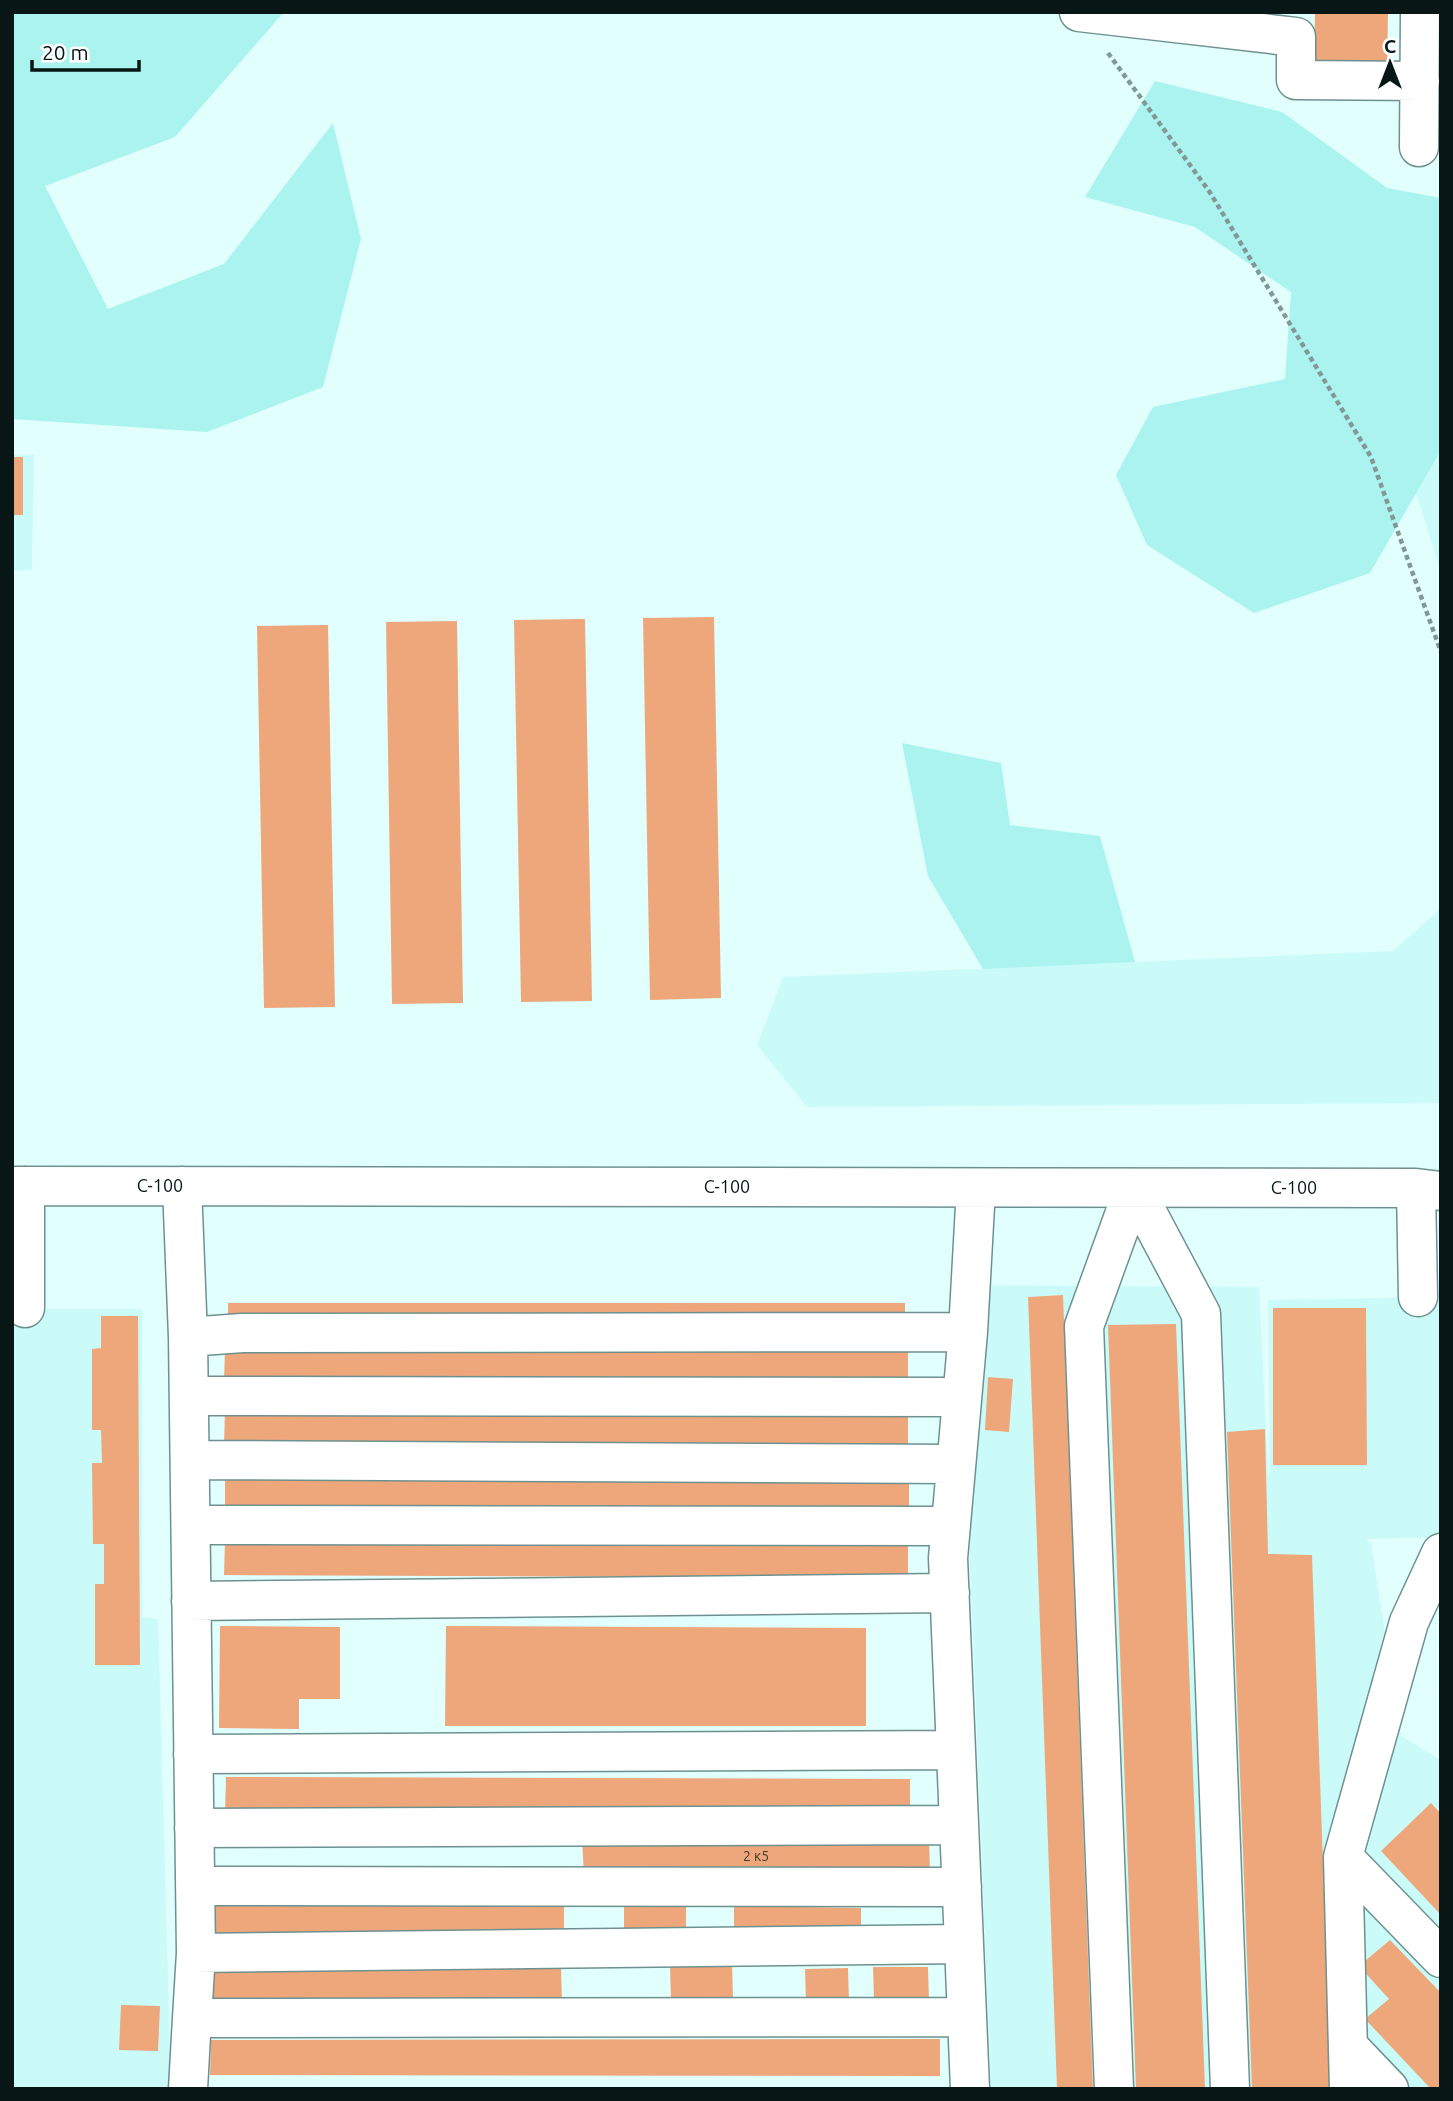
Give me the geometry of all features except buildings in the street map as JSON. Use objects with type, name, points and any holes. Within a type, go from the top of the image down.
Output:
[{"type":"street","points":[[1419,147],[1420,12]]},
{"type":"street","points":[[1079,13],[1296,37],[1296,80],[1420,81]]},
{"type":"street","points":[[19,1186],[25,1308]]},
{"type":"street","name":"С-100","points":[[19,1186],[1134,1188],[1434,1192]]},
{"type":"street","points":[[182,1186],[188,1338],[196,1953],[188,2089]]},
{"type":"street","points":[[970,2089],[948,1558],[968,1332],[976,1188]]},
{"type":"street","points":[[1114,2089],[1084,1326],[1134,1188]]},
{"type":"street","points":[[1134,1188],[1202,1314],[1230,2089]]},
{"type":"street","points":[[1418,1297],[1434,1192]]},
{"type":"street","points":[[188,1338],[242,1333],[968,1332]]},
{"type":"street","points":[[189,1396],[961,1397]]},
{"type":"street","points":[[190,1460],[956,1464]]},
{"type":"street","points":[[191,1525],[951,1526]]},
{"type":"street","points":[[1349,2089],[1343,1857],[1409,1622],[1441,1553]]},
{"type":"street","points":[[191,1601],[950,1593]]},
{"type":"street","points":[[193,1754],[956,1750]]},
{"type":"street","points":[[194,1828],[959,1825]]},
{"type":"street","points":[[1343,1857],[1441,1958]]},
{"type":"street","points":[[195,1886],[962,1887]]},
{"type":"street","points":[[196,1953],[964,1944]]},
{"type":"street","points":[[192,2018],[967,2017]]},
{"type":"street","points":[[1348,2046],[1388,2089]]},
{"type":"path","points":[[1079,13],[1209,191],[1371,457],[1441,652]]},
{"type":"shaded area","points":[[12,12],[284,12],[175,137],[45,186],[108,309],[224,264],[333,123],[361,239],[323,387],[207,432],[12,419]]},
{"type":"shaded area","points":[[1155,81],[1282,112],[1387,188],[1441,198],[1441,450],[1370,573],[1254,613],[1147,545],[1116,475],[1153,407],[1285,379],[1291,292],[1195,227],[1085,197]]},
{"type":"shaded area","points":[[1441,389],[1441,572],[1410,474]]},
{"type":"shaded area","points":[[12,455],[34,455],[32,570],[12,571]]},
{"type":"shaded area","points":[[902,743],[1001,763],[1010,825],[1100,836],[1135,962],[983,969],[928,876]]},
{"type":"shaded area","points":[[1441,908],[1441,1103],[807,1107],[757,1045],[783,977],[1393,951]]},
{"type":"shaded area","points":[[959,1285],[1259,1287],[1270,1473],[1268,1300],[1441,1297],[1441,1537],[1366,1539],[1371,1543],[1401,1736],[1441,1760],[1441,2089],[991,2089]]},
{"type":"shaded area","points":[[12,1309],[142,1309],[142,1617],[158,1619],[171,2089],[12,2089]]}]
